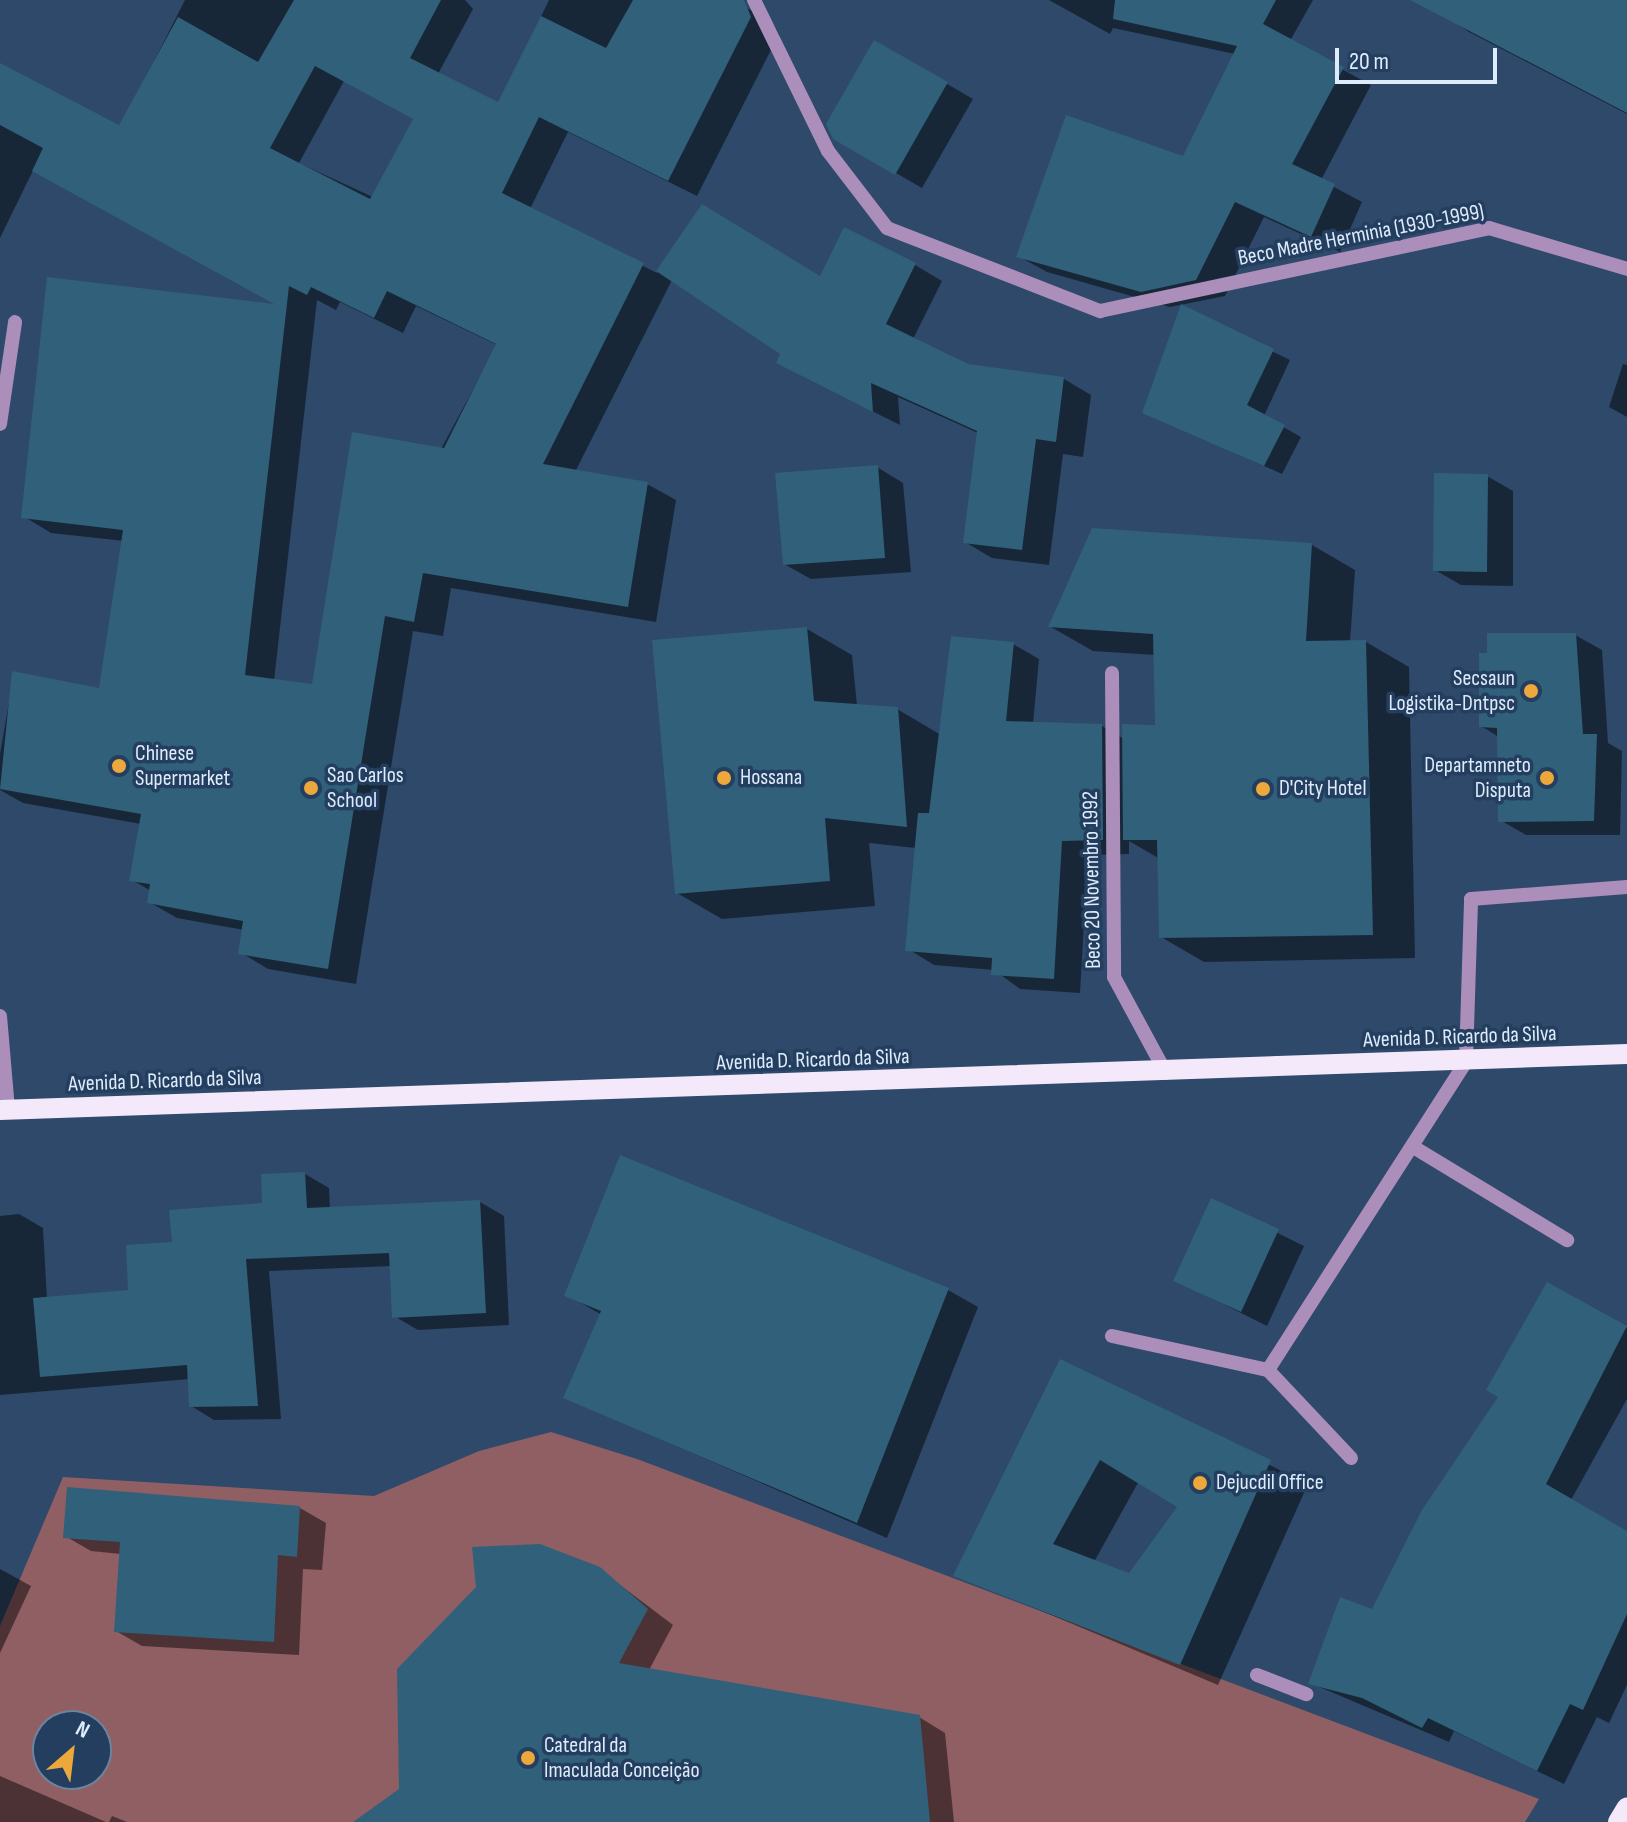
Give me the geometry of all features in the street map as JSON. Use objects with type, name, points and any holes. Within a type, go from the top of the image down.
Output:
[{"type":"main road","name":"Avenida D. Ricardo da Silva","points":[[4,1110],[1166,1073],[1627,1054]]},
{"type":"main road","points":[[1618,1822],[1627,1807]]},
{"type":"street","name":"Beco Madre Herminia (1930-1999)","points":[[754,0],[828,151],[887,228],[1100,311],[1489,228],[1627,269]]},
{"type":"street","points":[[0,424],[15,322]]},
{"type":"street","name":"Beco 20 Novembro 1992","points":[[1112,673],[1114,977],[1166,1073]]},
{"type":"street","points":[[1268,1370],[1415,1148],[1466,1061],[1471,899],[1627,887]]},
{"type":"street","points":[[0,1016],[4,1110]]},
{"type":"street","points":[[1415,1148],[1567,1240]]},
{"type":"street","points":[[1112,1336],[1268,1370],[1351,1458]]},
{"type":"street","points":[[1257,1675],[1306,1694]]},
{"type":"shaded area","points":[[551,1432],[637,1459],[1539,1799],[1525,1822],[0,1822],[0,1626],[63,1477],[374,1496],[479,1451]]},
{"type":"building","points":[[294,0],[441,0],[410,58],[498,102],[541,16],[606,48],[633,0],[744,0],[751,17],[668,181],[539,117],[502,193],[644,263],[543,464],[648,482],[628,607],[423,573],[414,622],[385,616],[328,969],[238,954],[243,921],[147,903],[150,884],[129,881],[141,814],[0,789],[12,671],[99,688],[123,530],[21,518],[47,277],[274,304],[32,171],[43,148],[0,125],[0,63],[119,125],[178,17],[258,62]],"holes":[[[315,66],[413,119],[370,199],[270,148]],[[289,286],[307,295],[311,287],[374,318],[387,291],[496,344],[444,448],[352,432],[312,684],[245,675]]]},
{"type":"building","points":[[1115,0],[1276,0],[1263,24],[1344,67],[1292,164],[1335,184],[1311,237],[1235,202],[1196,280],[1141,292],[1016,257],[1066,115],[1183,156],[1237,46],[1113,19]]},
{"type":"building","points":[[1410,0],[1627,0],[1627,113]]},
{"type":"building","points":[[874,40],[948,82],[895,175],[833,139],[826,124]]},
{"type":"building","points":[[702,204],[820,276],[844,227],[916,263],[886,324],[968,364],[1064,377],[1056,442],[1036,439],[1022,550],[963,543],[977,431],[871,383],[873,412],[776,363],[780,354],[656,271]]},
{"type":"building","points":[[1181,304],[1274,349],[1247,405],[1285,425],[1264,466],[1142,413]]},
{"type":"building","points":[[878,465],[885,558],[783,565],[775,473]]},
{"type":"building","points":[[1434,473],[1488,474],[1487,572],[1433,571]]},
{"type":"building","name":"D'City Hotel","points":[[1092,528],[1312,543],[1306,641],[1366,640],[1373,935],[1159,938],[1157,840],[1123,840],[1122,724],[1155,725],[1153,634],[1048,627]]},
{"type":"building","points":[[807,627],[814,701],[898,707],[907,827],[825,818],[830,881],[675,894],[652,640]]},
{"type":"building","points":[[1487,633],[1576,633],[1583,734],[1597,734],[1594,821],[1498,822],[1497,728],[1479,727],[1479,653],[1487,653]]},
{"type":"building","points":[[951,636],[1014,642],[1006,721],[1102,724],[1103,840],[1062,841],[1054,979],[991,975],[992,958],[905,951],[918,813],[929,813]]},
{"type":"building","points":[[620,1155],[949,1288],[857,1523],[563,1398],[601,1311],[564,1296]]},
{"type":"building","points":[[305,1172],[307,1208],[480,1200],[486,1313],[392,1318],[389,1253],[246,1259],[258,1406],[189,1407],[187,1365],[40,1377],[33,1298],[128,1290],[126,1245],[172,1242],[169,1210],[262,1203],[261,1174]]},
{"type":"building","points":[[1211,1198],[1279,1229],[1241,1312],[1173,1281]]},
{"type":"building","points":[[1547,1282],[1627,1326],[1546,1484],[1627,1531],[1627,1614],[1583,1710],[1570,1704],[1537,1771],[1428,1718],[1422,1728],[1362,1698],[1308,1684],[1340,1597],[1372,1609],[1422,1510],[1498,1397],[1486,1390]]},
{"type":"building","name":"Dejucdil Office","points":[[1060,1359],[1271,1460],[1180,1665],[953,1576]],"holes":[[[1100,1460],[1177,1507],[1129,1573],[1053,1544]]]},
{"type":"building","points":[[67,1487],[300,1506],[297,1557],[278,1555],[274,1642],[114,1632],[120,1542],[63,1538]]},
{"type":"building","points":[[540,1544],[600,1567],[648,1609],[619,1663],[920,1715],[930,1822],[353,1822],[399,1789],[397,1669],[476,1587],[472,1547]]},
{"type":"place","name":"Secsaun Logistika-Dntpsc","points":[[1531,691]]},
{"type":"place","name":"Chinese Supermarket","points":[[119,766]]},
{"type":"place","name":"Hossana","points":[[724,778]]},
{"type":"place","name":"Departamneto Disputa","points":[[1547,778]]},
{"type":"place","name":"Sao Carlos School","points":[[311,788]]},
{"type":"place","name":"D'City Hotel","points":[[1263,789]]},
{"type":"place","name":"Dejucdil Office","points":[[1200,1483]]},
{"type":"place","name":"Catedral da Imaculada Conceição","points":[[528,1758]]}]
